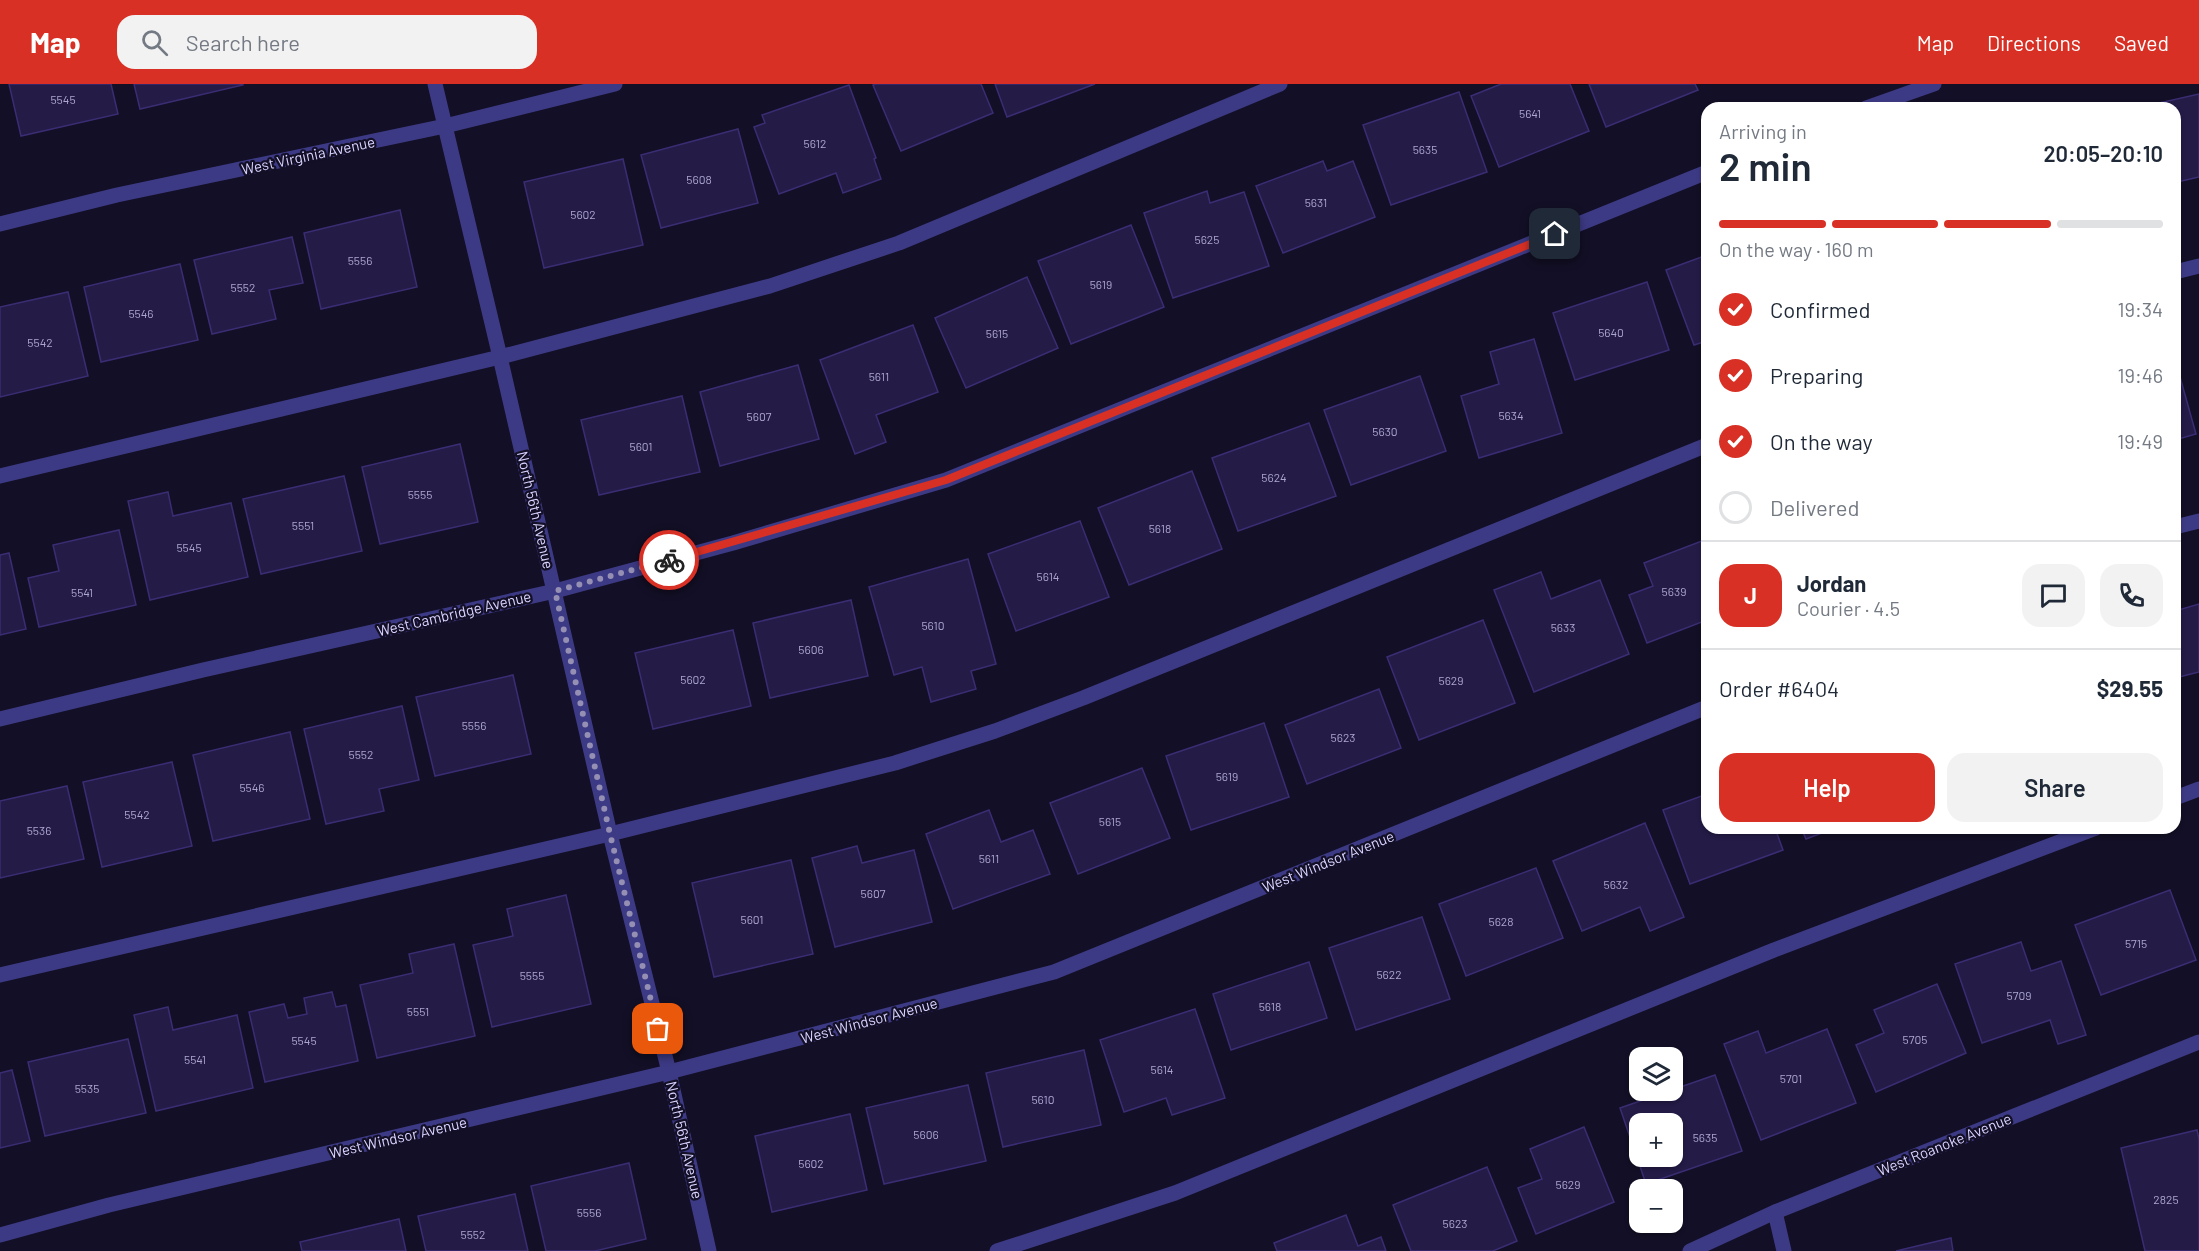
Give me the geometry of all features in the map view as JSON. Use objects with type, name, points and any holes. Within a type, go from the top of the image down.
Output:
[{"type":"street","name":"North 56th Avenue","points":[[435,84],[610,834],[669,1072],[709,1251]]},
{"type":"street","name":"West Virginia Avenue","points":[[0,224],[117,195],[445,126],[615,84]]},
{"type":"street","points":[[0,476],[500,357],[770,286],[899,243],[1280,84]]},
{"type":"street","points":[[1883,102],[1934,84]]},
{"type":"street","name":"West Cambridge Avenue","points":[[0,719],[202,670],[555,591],[733,543],[946,480],[1701,174]]},
{"type":"street","points":[[2181,270],[2199,266]]},
{"type":"street","points":[[0,975],[610,834],[895,763],[995,731],[1083,698],[1701,447]]},
{"type":"street","points":[[2181,525],[2199,520]]},
{"type":"street","name":"West Windsor Avenue","points":[[0,1235],[109,1205],[669,1072],[1054,972],[1701,709]]},
{"type":"street","points":[[2181,796],[2199,789]]},
{"type":"street","points":[[997,1251],[1175,1193],[1774,950],[2080,834]]},
{"type":"street","name":"West Roanoke Avenue","points":[[1690,1251],[1775,1212],[2199,1042]]},
{"type":"street","points":[[1775,1212],[1784,1251]]},
{"type":"building","points":[[9,84],[111,84],[118,114],[21,136]]},
{"type":"building","points":[[134,84],[243,84],[243,85],[140,109]]},
{"type":"building","points":[[981,84],[993,113],[901,151],[873,85]]},
{"type":"building","points":[[995,84],[1095,84],[1007,117]]},
{"type":"building","points":[[1501,84],[1570,84],[1589,131],[1499,167],[1471,96]]},
{"type":"building","points":[[1589,84],[1695,84],[1698,90],[1606,127]]},
{"type":"building","points":[[849,85],[876,158],[874,159],[881,179],[843,193],[836,173],[779,194],[754,127],[765,123],[762,115]]},
{"type":"building","points":[[1459,92],[1487,172],[1391,205],[1363,125]]},
{"type":"building","points":[[2199,94],[2199,177],[2181,181],[2181,102],[2163,102]]},
{"type":"building","points":[[738,129],[758,203],[661,228],[641,155]]},
{"type":"building","points":[[623,159],[643,245],[544,268],[524,182]]},
{"type":"building","points":[[1323,161],[1327,171],[1353,161],[1375,217],[1283,253],[1256,186]]},
{"type":"building","points":[[1207,191],[1210,203],[1244,192],[1269,266],[1173,298],[1144,213]]},
{"type":"building","points":[[400,210],[417,287],[321,309],[304,233]]},
{"type":"building","points":[[1131,225],[1164,307],[1071,344],[1038,261]]},
{"type":"building","points":[[292,237],[303,283],[269,290],[276,319],[212,334],[194,260]]},
{"type":"building","points":[[1701,257],[1701,343],[1694,345],[1666,270]]},
{"type":"building","points":[[180,264],[198,340],[101,362],[84,287]]},
{"type":"building","points":[[1027,277],[1058,348],[966,388],[935,318]]},
{"type":"building","points":[[1647,282],[1669,350],[1575,380],[1553,313]]},
{"type":"building","points":[[68,292],[88,376],[0,397],[0,307]]},
{"type":"building","points":[[913,325],[938,392],[876,415],[886,442],[855,454],[820,360]]},
{"type":"building","points":[[1534,339],[1562,433],[1479,458],[1461,396],[1499,384],[1490,352]]},
{"type":"building","points":[[798,365],[819,439],[720,466],[700,392]]},
{"type":"building","points":[[1420,376],[1446,451],[1351,485],[1324,410]]},
{"type":"building","points":[[2181,380],[2196,434],[2181,438]]},
{"type":"building","points":[[682,396],[700,472],[599,495],[581,420]]},
{"type":"building","points":[[1309,423],[1336,496],[1238,531],[1212,458]]},
{"type":"building","points":[[460,444],[478,522],[380,544],[362,467]]},
{"type":"building","points":[[1192,471],[1222,549],[1129,585],[1098,508]]},
{"type":"building","points":[[344,476],[362,551],[261,574],[243,499]]},
{"type":"building","points":[[168,492],[173,516],[231,503],[248,577],[150,600],[128,501]]},
{"type":"building","points":[[1080,521],[1109,597],[1016,631],[988,554]]},
{"type":"building","points":[[119,530],[136,605],[39,627],[28,578],[59,571],[53,545]]},
{"type":"building","points":[[1701,541],[1701,622],[1647,643],[1629,595],[1653,586],[1644,563]]},
{"type":"building","points":[[9,553],[26,629],[0,635],[0,555]]},
{"type":"building","points":[[968,559],[996,664],[971,671],[976,689],[931,702],[922,667],[894,675],[869,587]]},
{"type":"building","points":[[1541,572],[1551,599],[1600,580],[1629,654],[1534,692],[1494,590]]},
{"type":"building","points":[[851,600],[868,676],[770,698],[753,623]]},
{"type":"building","points":[[2199,604],[2199,672],[2181,676],[2181,609]]},
{"type":"building","points":[[1483,620],[1515,703],[1419,740],[1387,657]]},
{"type":"building","points":[[733,630],[751,706],[653,729],[635,653]]},
{"type":"building","points":[[513,675],[531,754],[435,776],[416,697]]},
{"type":"building","points":[[1379,689],[1401,748],[1307,784],[1285,725]]},
{"type":"building","points":[[402,706],[419,780],[379,789],[384,811],[326,824],[304,729]]},
{"type":"building","points":[[1264,723],[1289,797],[1191,830],[1166,756]]},
{"type":"building","points":[[290,732],[310,819],[213,841],[193,755]]},
{"type":"building","points":[[172,762],[192,846],[102,867],[83,782]]},
{"type":"building","points":[[1142,768],[1170,838],[1078,874],[1050,803]]},
{"type":"building","points":[[67,786],[84,859],[0,878],[0,801]]},
{"type":"building","points":[[1701,796],[1701,834],[1777,834],[1783,850],[1690,884],[1663,810]]},
{"type":"building","points":[[989,810],[1001,842],[1033,830],[1050,874],[953,909],[926,834]]},
{"type":"building","points":[[1645,823],[1684,917],[1650,931],[1640,907],[1582,931],[1553,861]]},
{"type":"building","points":[[1804,834],[1819,834],[1806,839]]},
{"type":"building","points":[[857,846],[862,863],[914,850],[932,922],[835,947],[812,858]]},
{"type":"building","points":[[791,860],[813,954],[714,977],[692,883]]},
{"type":"building","points":[[1536,868],[1563,938],[1466,976],[1439,904]]},
{"type":"building","points":[[2170,890],[2196,960],[2101,995],[2075,925]]},
{"type":"building","points":[[566,895],[591,1004],[492,1027],[473,945],[513,936],[507,909]]},
{"type":"building","points":[[1422,917],[1450,999],[1356,1030],[1329,948]]},
{"type":"building","points":[[2021,942],[2031,971],[2061,961],[2086,1035],[2058,1044],[2050,1020],[1982,1043],[1955,964]]},
{"type":"building","points":[[454,944],[475,1036],[377,1058],[360,985],[413,973],[409,954]]},
{"type":"building","points":[[1309,962],[1327,1018],[1231,1050],[1213,994]]},
{"type":"building","points":[[1937,984],[1966,1053],[1876,1092],[1856,1045],[1884,1033],[1874,1010]]},
{"type":"building","points":[[332,992],[336,1007],[346,1005],[358,1061],[265,1082],[249,1012],[284,1004],[288,1018],[307,1014],[304,998]]},
{"type":"building","points":[[168,1007],[173,1030],[237,1015],[253,1088],[156,1111],[134,1015]]},
{"type":"building","points":[[1195,1009],[1225,1098],[1172,1115],[1166,1098],[1124,1112],[1100,1040]]},
{"type":"building","points":[[1827,1029],[1856,1103],[1761,1140],[1724,1044],[1758,1031],[1766,1053]]},
{"type":"building","points":[[128,1039],[146,1113],[45,1136],[28,1062]]},
{"type":"building","points":[[1084,1050],[1101,1125],[1003,1147],[986,1073]]},
{"type":"building","points":[[12,1070],[30,1141],[0,1148],[0,1073]]},
{"type":"building","points":[[1715,1075],[1742,1151],[1661,1179],[1644,1179],[1640,1167],[1683,1167],[1683,1113],[1629,1113],[1629,1134],[1620,1108],[1640,1101],[1683,1101],[1683,1086]]},
{"type":"building","points":[[968,1085],[986,1161],[884,1184],[866,1108]]},
{"type":"building","points":[[850,1114],[867,1190],[772,1212],[755,1136]]},
{"type":"building","points":[[1584,1127],[1614,1202],[1536,1234],[1518,1188],[1542,1179],[1530,1149]]},
{"type":"building","points":[[2197,1130],[2199,1139],[2199,1251],[2145,1251],[2121,1148]]},
{"type":"building","points":[[629,1163],[646,1239],[595,1251],[546,1251],[531,1186]]},
{"type":"building","points":[[1487,1167],[1517,1241],[1493,1251],[1411,1251],[1393,1205]]},
{"type":"building","points":[[515,1194],[528,1251],[426,1251],[418,1216]]},
{"type":"building","points":[[1346,1215],[1358,1246],[1381,1237],[1386,1251],[1277,1251],[1274,1243]]},
{"type":"building","points":[[399,1219],[406,1251],[302,1251],[300,1242]]},
{"type":"building","points":[[1951,1238],[1953,1251],[1896,1251]]},
{"type":"way so far","points":[[658,1029],[610,834],[555,591],[669,560]]},
{"type":"route","points":[[669,560],[946,480],[1555,234]]}]
